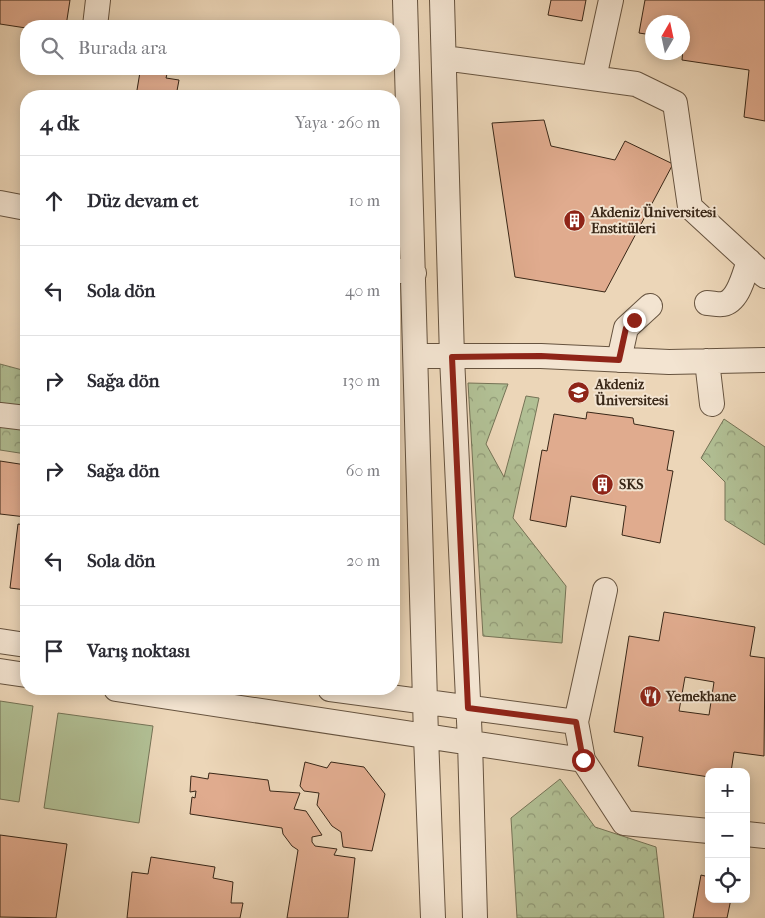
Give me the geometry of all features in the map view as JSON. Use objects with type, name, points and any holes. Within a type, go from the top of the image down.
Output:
[{"type":"street","points":[[96,20],[98,0]]},
{"type":"street","points":[[405,0],[400,55],[404,272],[416,356],[433,918]]},
{"type":"street","points":[[442,0],[452,357],[470,742],[475,918]]},
{"type":"street","points":[[594,78],[611,0]]},
{"type":"street","points":[[444,58],[636,84],[675,104],[690,207],[757,269],[731,300],[722,304],[707,303]]},
{"type":"street","points":[[0,203],[20,207]]},
{"type":"street","points":[[619,360],[626,328],[650,306]]},
{"type":"street","points":[[416,356],[541,356],[669,362],[765,360]]},
{"type":"street","points":[[707,361],[712,404]]},
{"type":"street","points":[[0,415],[20,417]]},
{"type":"street","points":[[605,590],[576,722],[583,760],[624,823],[705,831]]},
{"type":"street","points":[[0,641],[20,644]]},
{"type":"street","points":[[0,671],[20,674]]},
{"type":"street","points":[[156,695],[583,760]]},
{"type":"street","points":[[371,695],[576,722]]},
{"type":"street","points":[[750,834],[765,836]]},
{"type":"green space","points":[[0,364],[20,369],[20,453],[0,450]]},
{"type":"green space","points":[[468,383],[508,384],[486,444],[504,477],[526,396],[539,398],[513,518],[566,586],[562,643],[483,636]]},
{"type":"green space","points":[[724,419],[765,447],[765,545],[725,520],[725,482],[701,458]]},
{"type":"green space","points":[[0,701],[33,706],[19,802],[0,799]]},
{"type":"green space","points":[[58,713],[153,726],[139,823],[44,808]]},
{"type":"green space","points":[[560,779],[595,827],[656,847],[664,918],[517,918],[511,818]]},
{"type":"building","points":[[0,0],[70,0],[67,20],[20,20],[20,27],[0,24]]},
{"type":"building","points":[[551,0],[586,0],[582,21],[548,15]]},
{"type":"building","points":[[645,0],[765,0],[765,121],[744,117],[749,70],[682,60],[690,60],[690,15],[645,15],[645,34],[639,33]]},
{"type":"building","points":[[140,75],[167,75],[166,78],[179,80],[177,90],[137,90]]},
{"type":"building","name":"Akdeniz Üniversitesi Enstitüleri","points":[[544,120],[551,146],[615,160],[625,141],[673,164],[605,292],[515,277],[492,123]]},
{"type":"building","name":"SKS","points":[[587,412],[633,418],[634,424],[674,431],[667,470],[673,471],[660,543],[622,535],[626,506],[571,496],[566,527],[530,520],[542,450],[547,451],[554,414],[586,419]]},
{"type":"building","points":[[0,461],[20,464],[20,516],[0,514]]},
{"type":"building","points":[[18,524],[20,524],[20,589],[10,588]]},
{"type":"building","name":"Yemekhane","points":[[664,612],[755,627],[750,656],[765,658],[764,756],[734,752],[732,768],[705,768],[705,776],[638,766],[643,737],[614,732],[629,636],[659,641]],"holes":[[[685,677],[714,682],[709,715],[679,711]]]},
{"type":"building","points":[[305,762],[327,768],[331,762],[364,767],[385,794],[372,851],[343,847],[341,832],[332,826],[317,805],[319,793],[304,791],[300,786]]},
{"type":"building","points":[[209,773],[268,780],[270,791],[300,793],[294,809],[306,811],[322,835],[312,837],[312,842],[315,846],[337,849],[334,855],[355,858],[348,918],[287,918],[298,850],[292,846],[283,834],[282,828],[190,814],[192,797],[195,798],[196,791],[190,792],[191,776],[208,779]]},
{"type":"building","points":[[0,835],[67,844],[56,918],[0,917]]},
{"type":"building","points":[[151,857],[215,867],[213,878],[233,882],[231,903],[243,903],[240,918],[127,918],[132,872],[148,874]]},
{"type":"building","points":[[701,875],[705,876],[705,903],[730,903],[727,918],[693,918]]},
{"type":"place","name":"Akdeniz Üniversitesi Enstitüleri","points":[[575,220]]},
{"type":"place","name":"Akdeniz Üniversitesi","points":[[579,392]]},
{"type":"place","name":"SKS","points":[[603,484]]},
{"type":"place","name":"Yemekhane","points":[[650,696]]},
{"type":"route","points":[[583,760],[576,722],[468,708],[452,357],[541,356],[619,360],[626,328],[634,320]]}]
